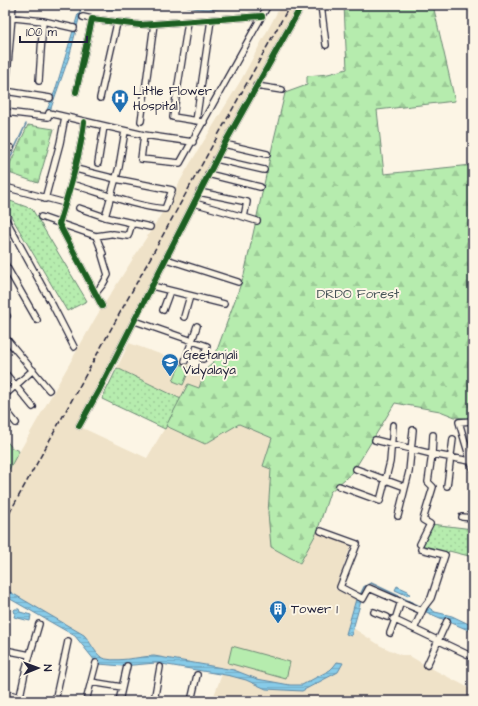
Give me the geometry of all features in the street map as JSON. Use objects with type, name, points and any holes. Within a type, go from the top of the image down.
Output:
[{"type":"street","points":[[5,100],[14,5]]},
{"type":"street","points":[[144,135],[141,159],[180,163],[268,5]]},
{"type":"street","points":[[79,426],[135,321],[216,158],[302,5]]},
{"type":"street","points":[[321,5],[326,45]]},
{"type":"street","points":[[5,16],[44,21],[74,28]]},
{"type":"street","points":[[83,17],[140,26],[262,16]]},
{"type":"street","points":[[76,92],[92,19]]},
{"type":"street","points":[[196,121],[211,20]]},
{"type":"street","points":[[39,81],[44,21]]},
{"type":"street","points":[[188,22],[173,118],[204,122]]},
{"type":"street","points":[[100,98],[117,23]]},
{"type":"street","points":[[141,121],[154,24]]},
{"type":"street","points":[[256,86],[282,90]]},
{"type":"street","points":[[5,91],[50,98]]},
{"type":"street","points":[[5,112],[48,117],[49,113],[144,135],[193,142]]},
{"type":"street","points":[[45,199],[60,143],[65,117]]},
{"type":"street","points":[[84,122],[76,168],[59,224],[102,306]]},
{"type":"street","points":[[98,163],[104,126]]},
{"type":"street","points":[[105,217],[116,178],[125,131]]},
{"type":"street","points":[[224,144],[267,154]]},
{"type":"street","points":[[216,158],[264,170]]},
{"type":"street","points":[[71,184],[110,197],[152,208],[165,209],[172,190],[76,168]]},
{"type":"street","points":[[208,174],[260,186]]},
{"type":"street","points":[[5,187],[45,199],[65,203]]},
{"type":"street","points":[[199,192],[247,202],[244,217]]},
{"type":"street","points":[[194,203],[257,221]]},
{"type":"street","points":[[79,208],[105,217],[150,227]]},
{"type":"street","points":[[41,217],[94,235],[111,234],[128,236],[132,223]]},
{"type":"street","points":[[5,218],[54,306],[74,347]]},
{"type":"street","points":[[94,235],[103,254],[102,255],[108,275],[95,294]]},
{"type":"street","points":[[166,258],[238,282]]},
{"type":"street","points":[[5,264],[37,320]]},
{"type":"street","points":[[152,286],[224,304]]},
{"type":"street","points":[[163,310],[170,291]]},
{"type":"street","points":[[184,317],[190,296]]},
{"type":"street","points":[[135,321],[207,346],[203,359]]},
{"type":"street","points":[[185,361],[197,326]]},
{"type":"street","points":[[5,337],[50,390]]},
{"type":"street","points":[[5,395],[33,370]]},
{"type":"street","points":[[5,372],[33,407]]},
{"type":"street","points":[[5,409],[16,423]]},
{"type":"street","points":[[473,421],[459,422],[473,469]]},
{"type":"street","points":[[339,486],[380,501],[386,480],[392,445],[393,425]]},
{"type":"street","points":[[398,516],[409,472],[413,430]]},
{"type":"street","points":[[414,629],[423,609],[431,598],[445,555],[420,547],[430,524],[423,520],[433,487],[428,482],[433,435]]},
{"type":"street","points":[[447,486],[453,439]]},
{"type":"street","points":[[375,440],[412,450],[470,461]]},
{"type":"street","points":[[356,469],[405,487]]},
{"type":"street","points":[[462,517],[473,518]]},
{"type":"street","points":[[321,531],[357,544],[340,587],[363,599],[369,588],[423,609]]},
{"type":"street","points":[[390,633],[391,619],[401,601]]},
{"type":"street","points":[[374,612],[473,657]]},
{"type":"street","points":[[427,665],[447,622]]},
{"type":"street","points":[[20,699],[26,668],[39,624]]},
{"type":"street","points":[[55,701],[68,641]]},
{"type":"street","points":[[5,650],[30,655]]},
{"type":"street","points":[[86,701],[96,663]]},
{"type":"street","points":[[119,701],[127,666]]},
{"type":"street","points":[[155,701],[160,667]]},
{"type":"street","points":[[191,701],[197,675]]},
{"type":"street","points":[[91,682],[122,687]]},
{"type":"street","points":[[5,693],[20,699],[35,701]]},
{"type":"shaded area","points":[[281,5],[298,5],[245,98],[117,349],[76,425],[147,458],[166,426],[205,444],[239,424],[272,438],[263,466],[271,468],[268,513],[300,563],[317,532],[352,543],[335,589],[356,599],[346,634],[351,636],[353,628],[381,646],[401,655],[408,655],[473,690],[473,701],[212,701],[222,674],[156,663],[122,666],[99,664],[75,636],[5,596],[5,477],[96,317],[162,213],[241,80]]},
{"type":"shaded area","name":"Geetanjali Vidyalaya","points":[[129,343],[205,370],[199,388],[188,384],[181,399],[117,368]]},
{"type":"green space","name":"DRDO Forest","points":[[344,5],[433,5],[455,101],[377,110],[384,174],[472,165],[473,419],[455,417],[440,411],[395,403],[353,472],[330,492],[317,532],[300,563],[271,547],[268,513],[271,469],[263,466],[272,438],[239,424],[205,444],[166,426],[188,384],[199,388],[205,370],[212,364],[244,275],[285,93],[307,85],[307,76],[328,74],[347,69]]},
{"type":"green space","points":[[28,125],[54,129],[38,183],[6,172]]},
{"type":"green space","points":[[5,199],[32,209],[87,301],[67,311],[8,211],[5,210]]},
{"type":"green space","points":[[180,364],[190,368],[183,385],[173,381]]},
{"type":"green space","points":[[117,368],[181,399],[165,429],[102,399]]},
{"type":"green space","points":[[5,439],[12,448],[19,451],[5,477]]},
{"type":"green space","points":[[431,524],[473,529],[473,557],[449,551],[447,554],[420,548]]},
{"type":"green space","points":[[232,646],[290,662],[286,679],[228,663]]},
{"type":"water","points":[[78,14],[80,15],[70,54],[50,111],[47,110],[55,91]]},
{"type":"water","points":[[397,586],[408,591],[407,593],[410,594],[408,596],[395,590]]},
{"type":"water","points":[[5,589],[84,635],[99,655],[106,659],[119,660],[154,656],[234,670],[257,679],[290,685],[302,685],[330,670],[337,662],[343,663],[338,672],[302,691],[266,689],[246,680],[231,676],[156,663],[122,666],[99,664],[75,636],[5,596]]},
{"type":"water","points":[[356,599],[361,601],[351,636],[346,634]]},
{"type":"water","points":[[428,607],[435,612],[452,616],[473,626],[473,632],[426,612]]},
{"type":"water","points":[[15,609],[19,609],[20,612],[31,615],[30,621],[14,617]]},
{"type":"waterway","points":[[79,16],[81,8],[117,9],[143,5],[155,7],[166,5]]},
{"type":"waterway","points":[[185,5],[211,9],[237,5]]},
{"type":"waterway","points":[[5,169],[26,124]]},
{"type":"waterway","points":[[360,595],[364,587],[371,583],[428,610]]},
{"type":"railway","points":[[5,521],[290,5]]},
{"type":"cycle path","points":[[79,426],[99,390],[221,150],[302,5]]},
{"type":"cycle path","points":[[76,92],[92,19],[140,25],[262,16]]},
{"type":"cycle path","points":[[84,122],[77,161],[59,224],[102,306]]},
{"type":"place","name":"Little Flower Hospital","points":[[120,113]]},
{"type":"place","name":"Geetanjali Vidyalaya","points":[[170,377]]},
{"type":"place","name":"Tower 1","points":[[278,624]]}]
